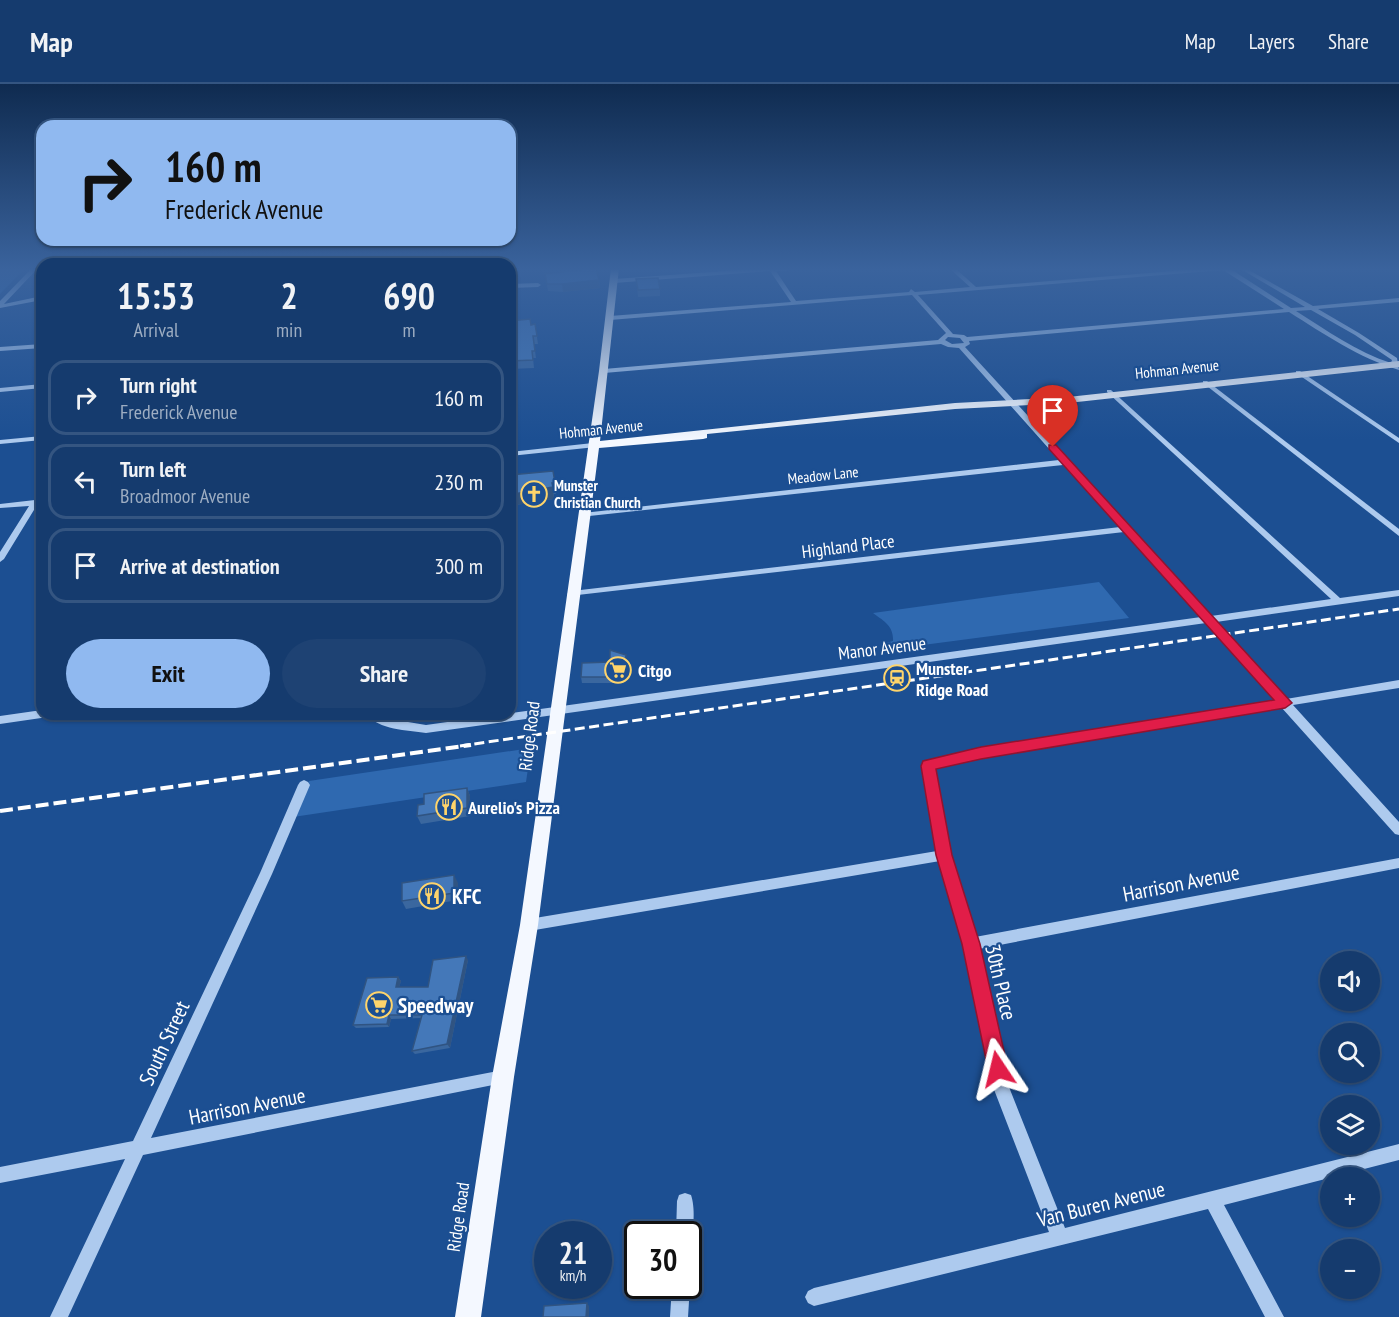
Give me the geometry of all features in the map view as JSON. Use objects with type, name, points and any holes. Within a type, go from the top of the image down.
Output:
[{"type":"main road","name":"Ridge Road","points":[[468,1317],[503,1077],[529,926],[609,326]]},
{"type":"main road","name":"Hohman Avenue","points":[[593,445],[695,435],[701,437],[1111,393],[1397,366]]},
{"type":"street","points":[[943,326],[950,334],[968,339],[1117,326]]},
{"type":"street","points":[[1315,326],[1378,361],[1397,366]]},
{"type":"street","points":[[1341,326],[1395,359],[1397,366]]},
{"type":"street","points":[[942,342],[941,338],[950,334]]},
{"type":"street","points":[[604,371],[942,342],[960,346],[968,343],[968,339]]},
{"type":"street","points":[[0,349],[36,346]]},
{"type":"street","points":[[960,346],[1399,830]]},
{"type":"street","points":[[1301,374],[1399,441]]},
{"type":"street","points":[[1208,384],[1399,533]]},
{"type":"street","points":[[0,390],[36,387]]},
{"type":"street","points":[[1111,393],[1338,601]]},
{"type":"street","points":[[0,442],[36,439]]},
{"type":"street","name":"Hohman Avenue","points":[[516,453],[593,445]]},
{"type":"street","name":"Meadow Lane","points":[[583,515],[1066,462]]},
{"type":"street","points":[[0,506],[36,502]]},
{"type":"street","points":[[0,559],[36,506]]},
{"type":"street","name":"Highland Place","points":[[572,594],[1127,529]]},
{"type":"street","name":"Manor Avenue","points":[[516,717],[823,672],[1399,593]]},
{"type":"street","points":[[1285,703],[1399,684]]},
{"type":"street","name":"30th Place","points":[[1060,1238],[1001,1087],[992,1033],[971,944],[944,855],[928,766],[981,753],[1285,703]]},
{"type":"street","points":[[0,720],[36,715]]},
{"type":"street","name":"Manor Avenue","points":[[382,720],[426,729],[495,720]]},
{"type":"street","name":"South Street","points":[[59,1317],[267,874],[304,786]]},
{"type":"street","points":[[529,926],[944,855]]},
{"type":"street","name":"Harrison Avenue","points":[[971,944],[1399,862]]},
{"type":"street","name":"Harrison Avenue","points":[[0,1175],[503,1077]]},
{"type":"street","name":"Van Buren Avenue","points":[[814,1297],[1060,1238],[1399,1152]]},
{"type":"street","points":[[1212,1199],[1275,1317]]},
{"type":"street","points":[[684,1221],[685,1201]]},
{"type":"street","points":[[679,1317],[680,1299]]},
{"type":"shaded area","points":[[1099,582],[1129,618],[885,650],[882,644],[893,641],[892,631],[873,613]]},
{"type":"shaded area","points":[[531,748],[526,782],[293,817],[309,781]]},
{"type":"building","points":[[516,326],[535,326],[537,336],[533,336],[535,351],[532,351],[533,360],[516,361]]},
{"type":"building","points":[[553,471],[555,483],[552,483],[553,487],[516,494],[516,474]]},
{"type":"building","points":[[610,650],[626,655],[623,677],[581,677],[582,663],[610,662]]},
{"type":"building","points":[[467,788],[467,808],[417,816],[418,805],[424,804],[424,794]]},
{"type":"building","points":[[454,875],[454,893],[402,901],[402,883]]},
{"type":"building","name":"Speedway","points":[[466,956],[447,1044],[412,1051],[422,1015],[389,1015],[387,1024],[353,1025],[367,978],[398,977],[396,987],[428,987],[433,960]]},
{"type":"building","points":[[587,1303],[586,1317],[543,1317],[544,1306]]},
{"type":"railway","points":[[460,746],[1399,609]]},
{"type":"railway","points":[[0,811],[471,745]]},
{"type":"place","name":"Munster Christian Church","points":[[534,494]]},
{"type":"place","name":"Citgo","points":[[618,670]]},
{"type":"place","name":"Munster Ridge Road","points":[[897,678]]},
{"type":"place","name":"Aurelio's Pizza","points":[[449,807]]},
{"type":"place","name":"KFC","points":[[432,896]]},
{"type":"place","name":"Speedway","points":[[379,1005]]},
{"type":"route","points":[[998,1069],[971,944],[944,855],[928,766],[981,753],[1285,703],[1053,447]]}]
